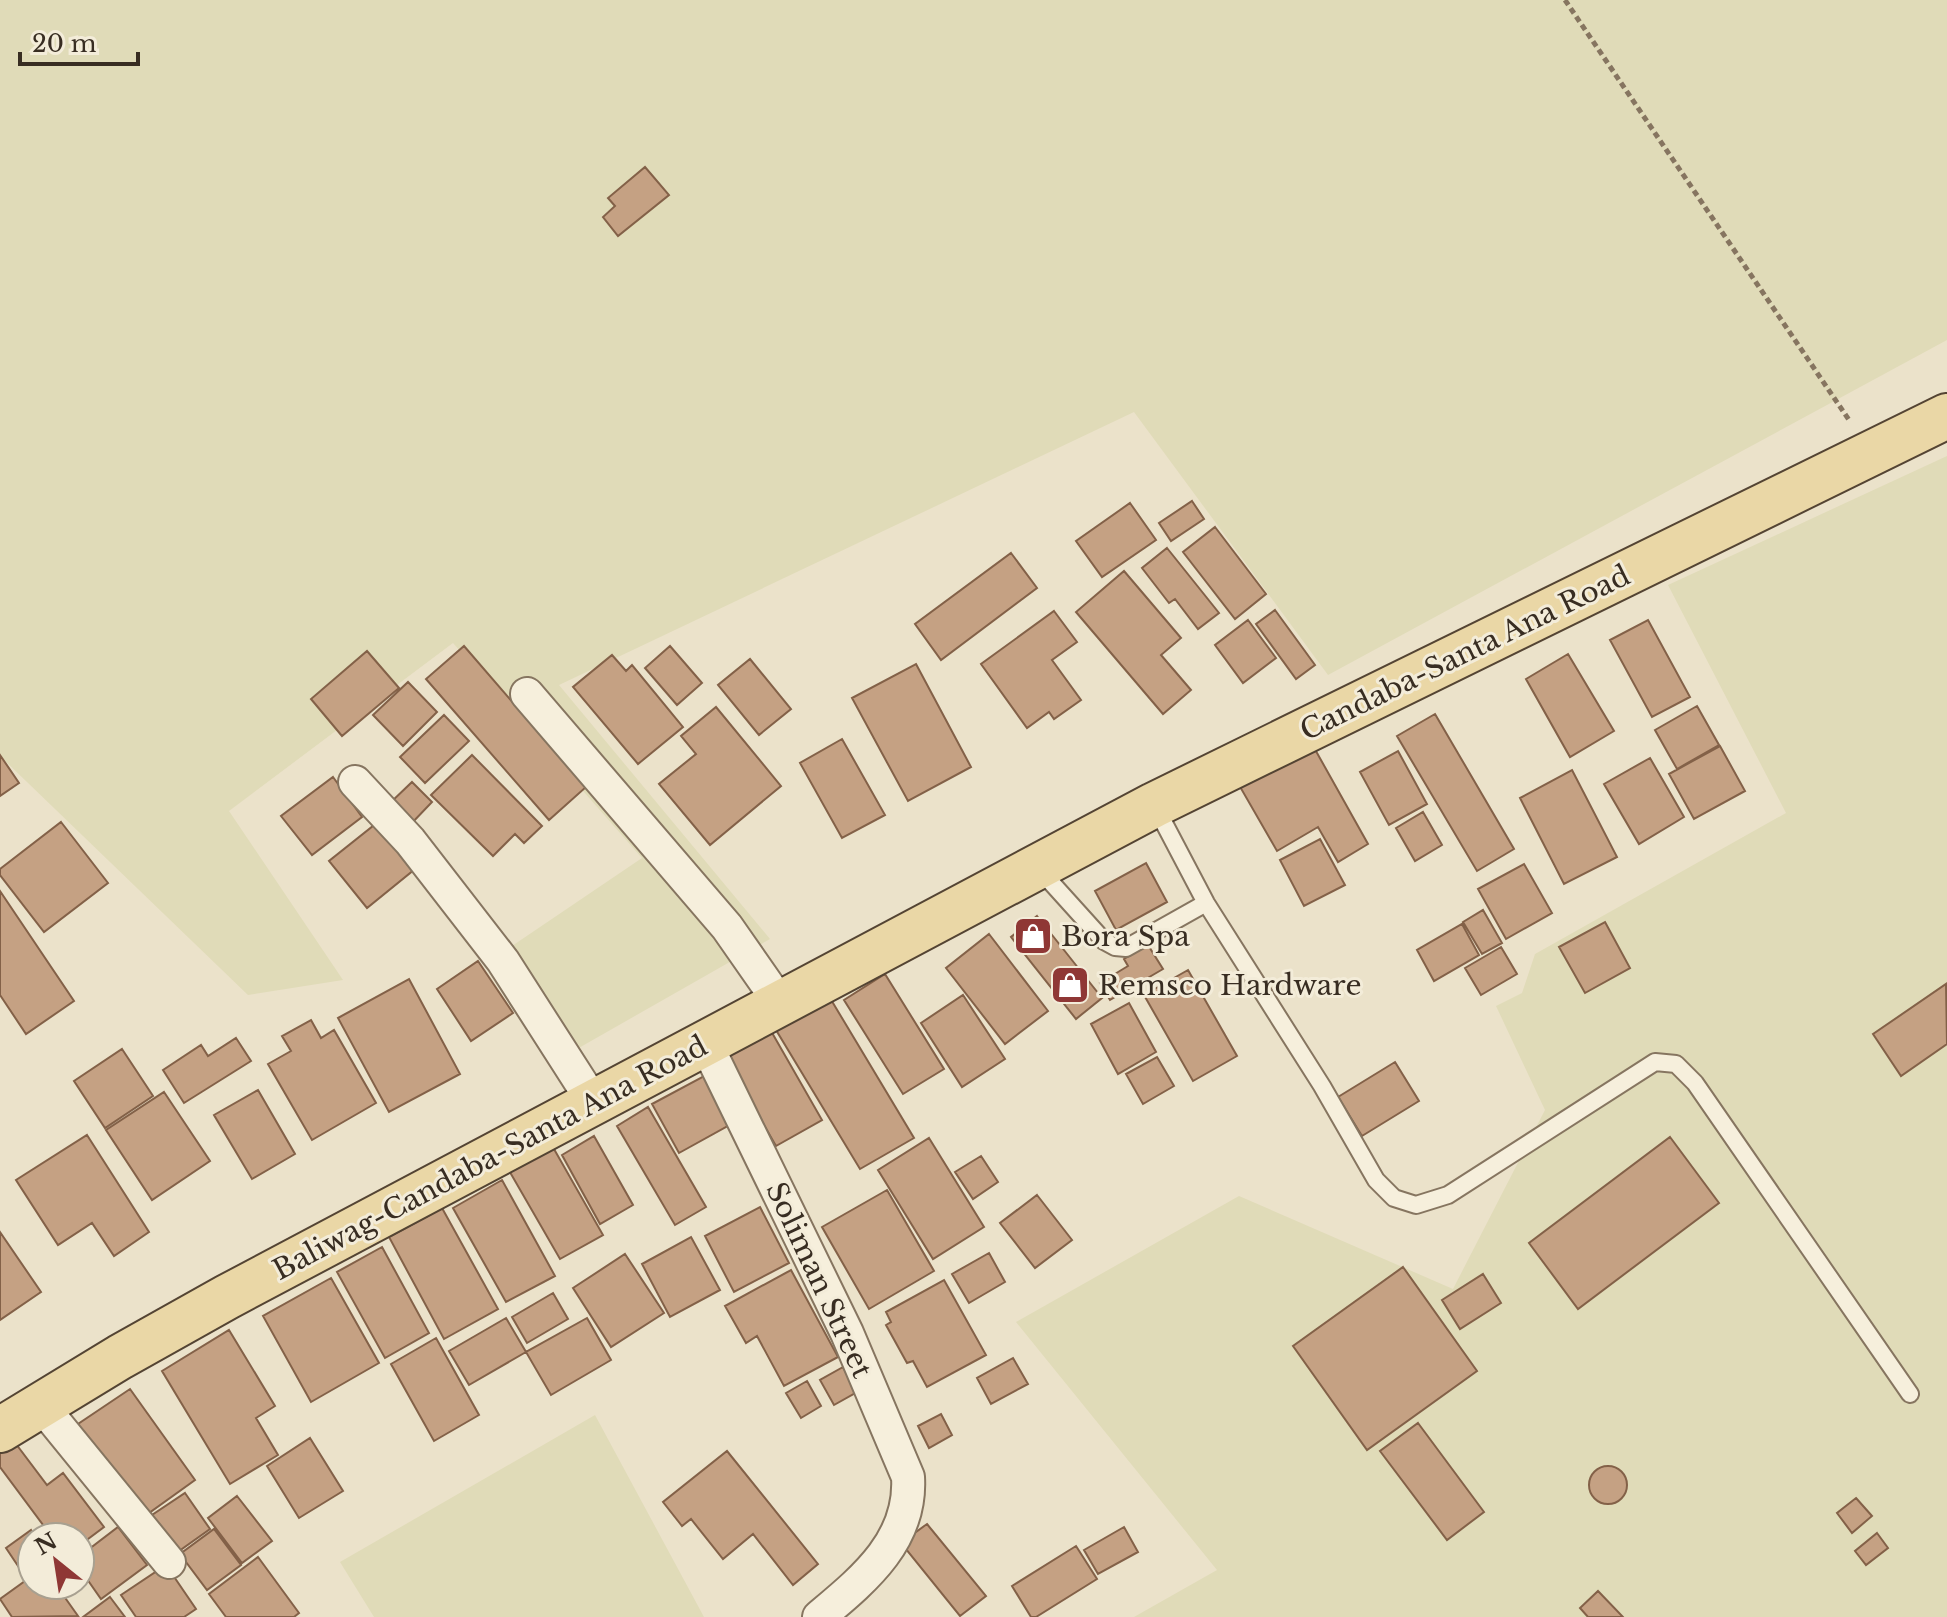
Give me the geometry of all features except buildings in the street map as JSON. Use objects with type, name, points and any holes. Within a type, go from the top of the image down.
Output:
[{"type":"main road","name":"Candaba-Santa Ana Road","points":[[985,894],[1154,805],[1947,416]]},
{"type":"main road","name":"Baliwag-Candaba-Santa Ana Road","points":[[0,1430],[227,1297],[985,894]]},
{"type":"street","points":[[527,694],[727,927],[780,1003]]},
{"type":"street","points":[[355,782],[410,841],[503,961],[594,1103]]},
{"type":"street","name":"Soliman Street","points":[[706,1044],[847,1333],[908,1477],[909,1499],[904,1521],[869,1575],[819,1617]]},
{"type":"street","points":[[41,1405],[169,1562]]},
{"type":"lane","points":[[1154,805],[1206,903],[1322,1086],[1376,1180],[1394,1198],[1416,1205],[1448,1195],[1655,1062],[1676,1064],[1695,1083],[1910,1394]]},
{"type":"lane","points":[[1038,867],[1104,941],[1115,947],[1126,948],[1206,903]]},
{"type":"path","points":[[1565,0],[1828,387]]},
{"type":"shaded area","points":[[0,0],[1947,0],[1947,340],[1328,675],[1134,412],[559,685],[770,939],[577,1049],[509,948],[642,858],[453,643],[229,811],[343,980],[248,995],[0,756]]},
{"type":"shaded area","points":[[1947,456],[1947,1617],[1134,1617],[1217,1570],[1016,1322],[1239,1196],[1453,1289],[1545,1110],[1496,1006],[1522,993],[1535,954],[1786,813],[1668,585]]},
{"type":"shaded area","points":[[595,1415],[704,1617],[374,1617],[340,1562]]},
{"type":"place","name":"Bora Spa","points":[[1033,936]]},
{"type":"place","name":"Remsco Hardware","points":[[1070,985]]}]
